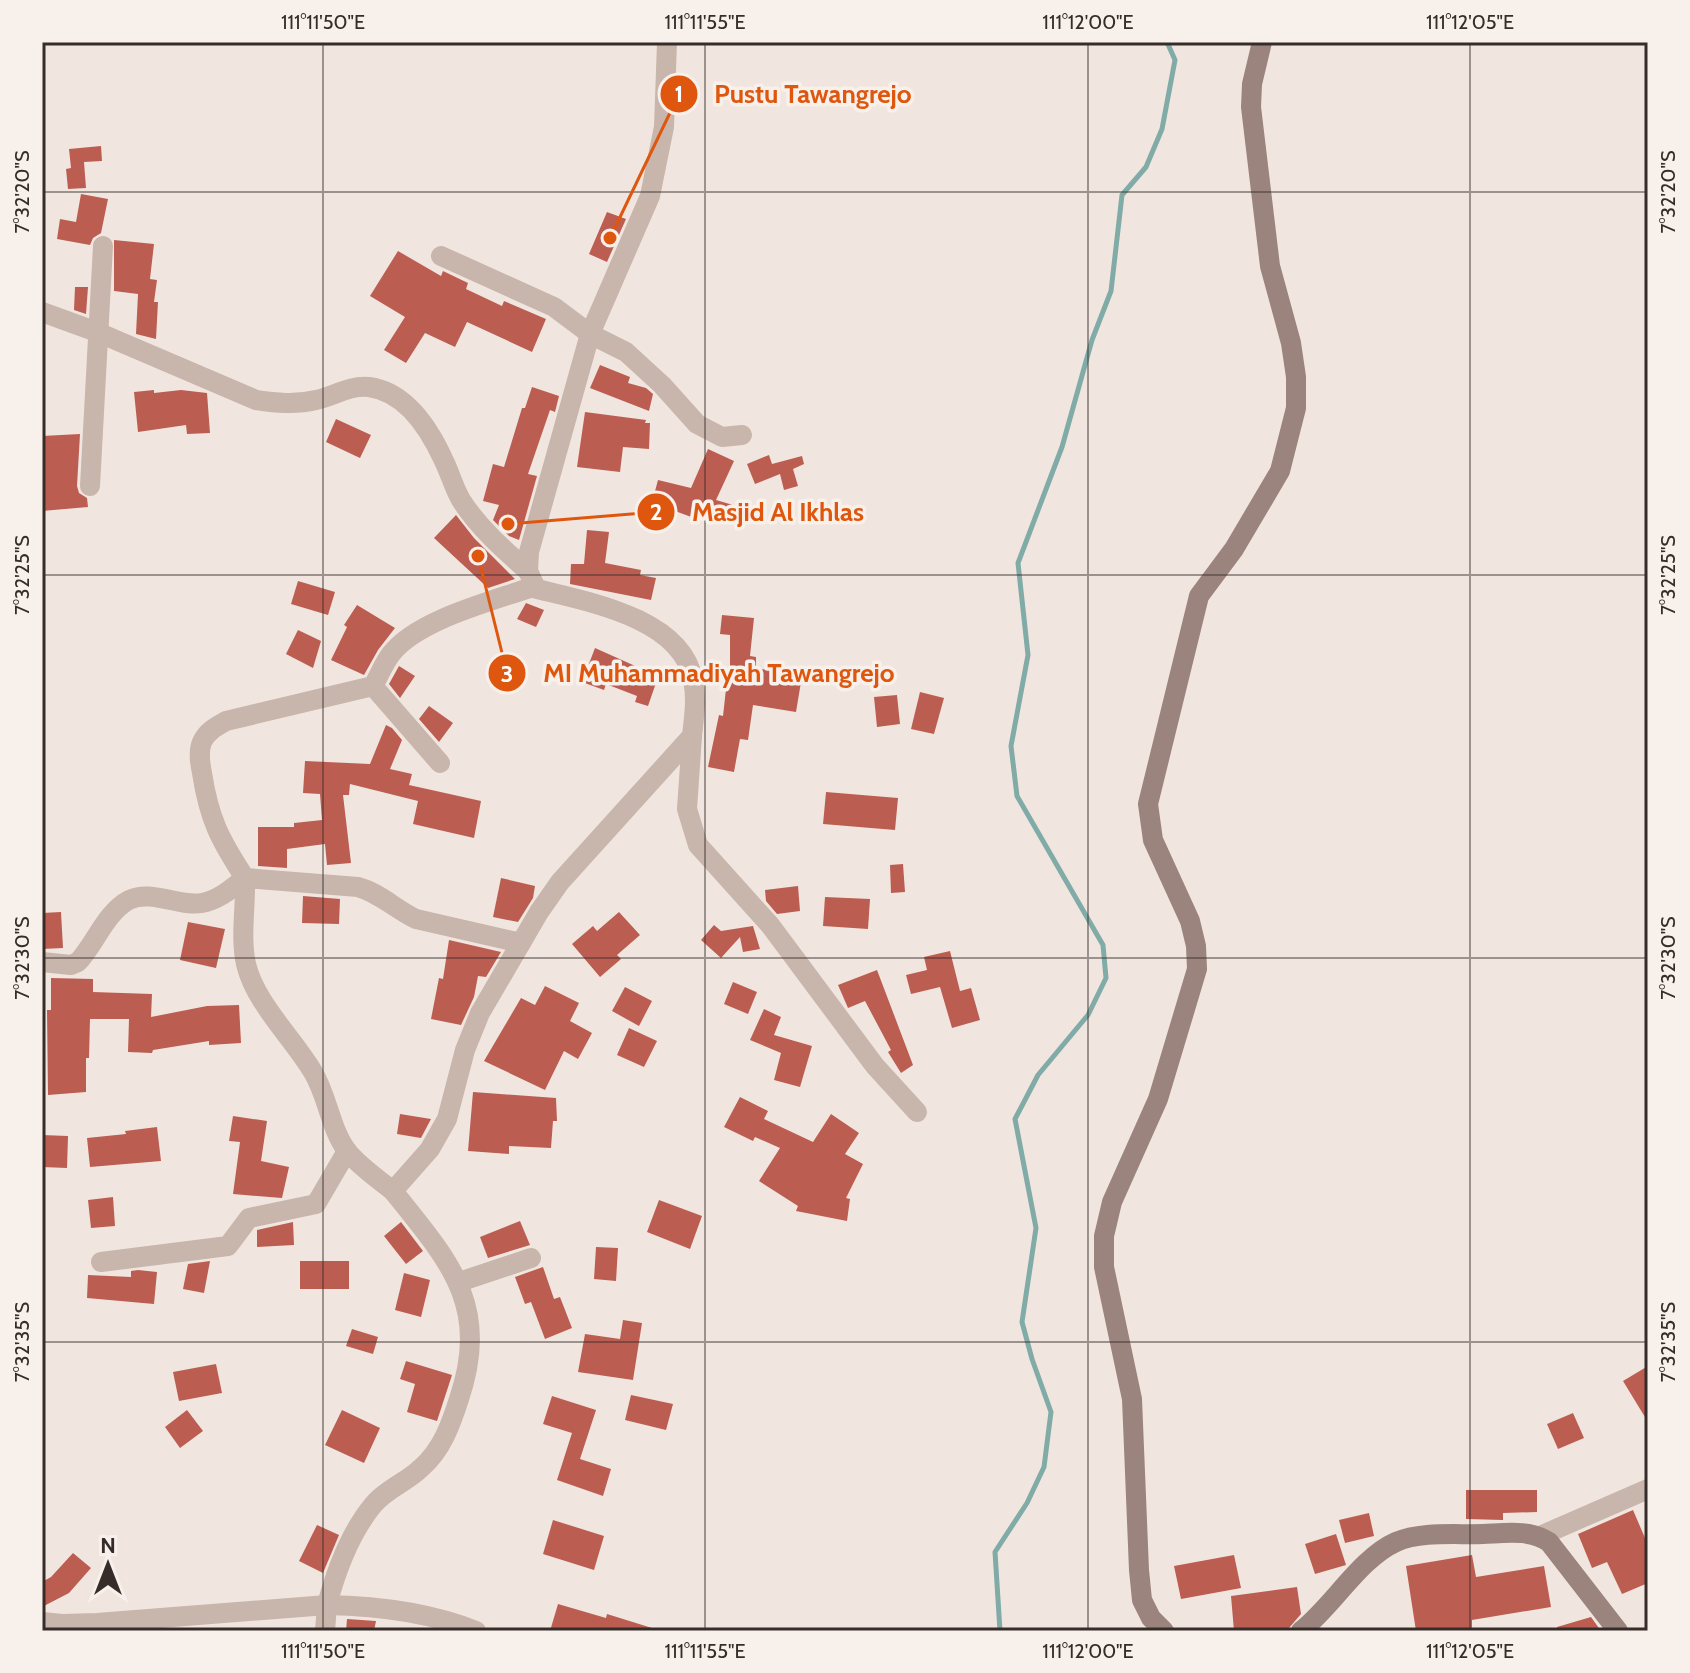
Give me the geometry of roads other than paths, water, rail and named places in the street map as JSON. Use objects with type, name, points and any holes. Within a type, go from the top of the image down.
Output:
[{"type":"main road","points":[[1153,1627],[1142,1600],[1132,1399],[1104,1267],[1104,1236],[1112,1202],[1158,1099],[1197,969],[1190,921],[1153,840],[1148,804],[1199,596],[1234,549],[1280,471],[1296,408],[1295,366],[1270,266],[1251,107],[1252,84],[1262,42]]},
{"type":"main road","points":[[1301,1631],[1361,1570],[1396,1542],[1419,1536],[1523,1532],[1549,1542],[1618,1631]]},
{"type":"street","points":[[667,42],[664,127],[650,196],[590,334],[529,552],[533,588],[614,609],[643,621],[669,639],[683,655],[693,677],[696,705],[687,809],[698,845],[770,925],[875,1066],[917,1112]]},
{"type":"street","points":[[90,486],[103,246]]},
{"type":"street","points":[[441,256],[554,307],[590,334],[626,352],[662,385],[697,424],[722,437],[742,435]]},
{"type":"street","points":[[42,312],[97,332],[256,400],[283,404],[318,400],[348,388],[369,387],[403,401],[427,429],[461,500],[498,546],[532,578]]},
{"type":"street","points":[[325,1631],[334,1577],[373,1505],[398,1483],[421,1469],[450,1429],[463,1388],[470,1345],[467,1304],[445,1256],[393,1191],[347,1151],[337,1135],[314,1074],[256,989],[246,964],[245,878],[215,829],[207,806],[199,757],[202,742],[210,730],[226,721],[373,686],[391,654],[410,636],[532,578]]},
{"type":"street","points":[[373,686],[440,763]]},
{"type":"street","points":[[393,1191],[430,1149],[447,1119],[465,1050],[480,1013],[560,882],[692,736]]},
{"type":"street","points":[[42,962],[71,965],[78,962],[116,909],[130,899],[145,896],[201,903],[220,897],[245,878],[358,887],[373,891],[416,919],[521,943]]},
{"type":"street","points":[[101,1262],[228,1246],[249,1218],[316,1204],[347,1151]]},
{"type":"street","points":[[459,1282],[531,1258]]},
{"type":"street","points":[[1540,1536],[1648,1489]]},
{"type":"street","points":[[42,1622],[97,1623],[327,1605],[368,1606],[425,1615],[476,1631]]},
{"type":"waterway","points":[[1000,1631],[995,1552],[1027,1503],[1044,1467],[1051,1412],[1022,1322],[1036,1228],[1015,1119],[1038,1075],[1088,1015],[1106,978],[1103,945],[1017,796],[1011,746],[1028,655],[1018,563],[1062,447],[1092,340],[1111,291],[1122,195],[1146,167],[1162,129],[1175,60],[1167,42]]},
{"type":"place","name":"Pustu Tawangrejo","points":[[610,238]]},
{"type":"place","name":"Masjid Al Ikhlas","points":[[508,524]]},
{"type":"place","name":"MI Muhammadiyah Tawangrejo","points":[[478,556]]}]
